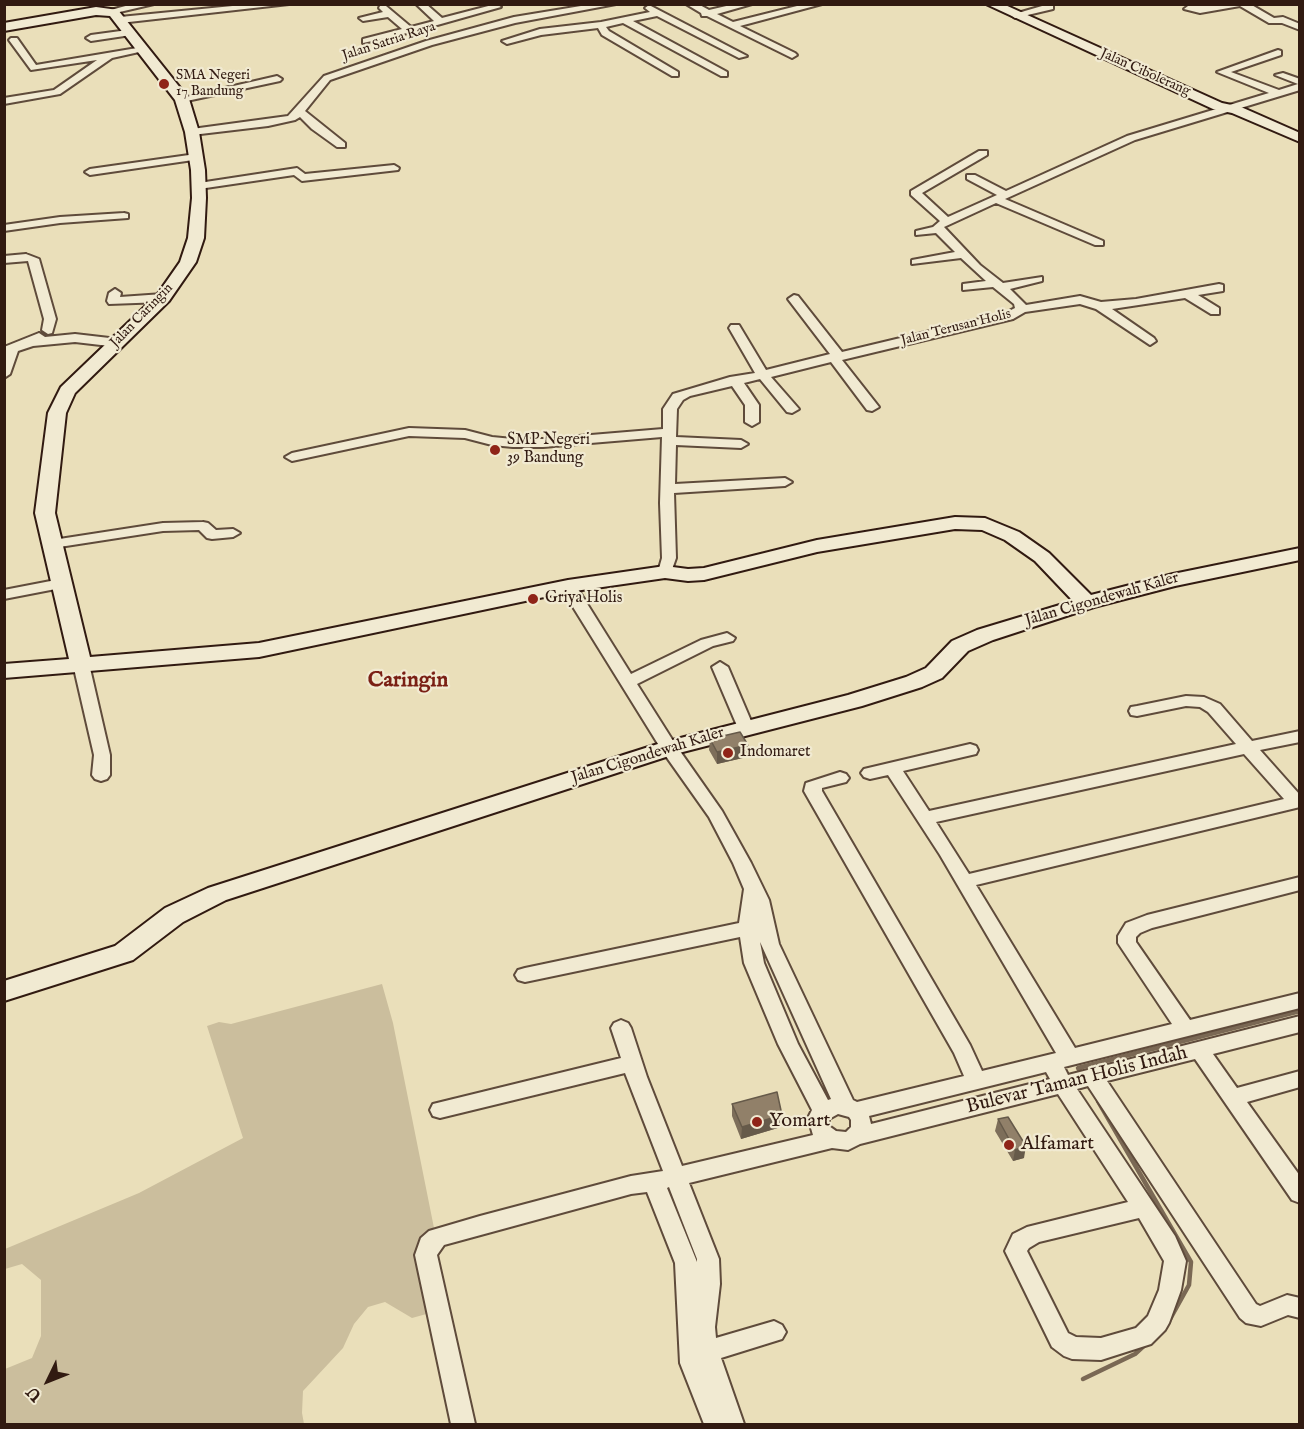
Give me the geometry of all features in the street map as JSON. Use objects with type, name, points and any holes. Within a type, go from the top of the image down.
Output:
[{"type":"main road","name":"Jalan Cibolerang","points":[[997,5],[1015,15],[1299,138]]},
{"type":"main road","points":[[4,27],[88,12],[120,15]]},
{"type":"main road","name":"Jalan Caringin","points":[[81,664],[61,585],[45,504],[57,413],[63,397],[75,382],[163,298],[188,262],[194,247],[199,186],[192,132],[182,99],[143,50],[120,15]]},
{"type":"main road","points":[[4,671],[259,650],[568,586],[665,572],[687,575],[704,574],[817,546],[970,522],[999,529],[1025,544],[1042,557],[1087,603]]},
{"type":"main road","name":"Jalan Cigondewah Kaler","points":[[4,991],[124,953],[174,915],[217,894],[669,748],[914,682],[934,673],[950,655],[971,640],[1087,603],[1186,576],[1299,554]]},
{"type":"street","points":[[91,38],[120,15],[150,4]]},
{"type":"street","points":[[120,15],[285,4]]},
{"type":"street","points":[[420,4],[440,21]]},
{"type":"street","points":[[455,4],[463,15],[485,28]]},
{"type":"street","name":"Jalan Satria Raya","points":[[192,132],[291,118],[327,78],[429,43],[514,21],[612,4]]},
{"type":"street","points":[[643,4],[742,56]]},
{"type":"street","points":[[690,4],[792,55]]},
{"type":"street","points":[[698,16],[748,4]]},
{"type":"street","points":[[758,4],[777,14]]},
{"type":"street","points":[[731,25],[818,4]]},
{"type":"street","points":[[1188,9],[1198,10],[1237,4]]},
{"type":"street","points":[[1243,4],[1272,21],[1283,20],[1299,27]]},
{"type":"street","points":[[366,41],[495,6],[532,34]]},
{"type":"street","points":[[1015,15],[1050,7]]},
{"type":"street","points":[[363,18],[386,11],[429,43]]},
{"type":"street","points":[[507,40],[658,13]]},
{"type":"street","points":[[675,21],[686,19]]},
{"type":"street","points":[[624,20],[724,74]]},
{"type":"street","points":[[600,25],[605,33],[675,74]]},
{"type":"street","points":[[14,40],[34,68],[143,50]]},
{"type":"street","points":[[719,53],[730,50]]},
{"type":"street","points":[[670,54],[681,51]]},
{"type":"street","points":[[1222,77],[1278,53]]},
{"type":"street","points":[[4,101],[57,92],[109,56]]},
{"type":"street","points":[[648,59],[659,56]]},
{"type":"street","points":[[696,59],[707,56]]},
{"type":"street","points":[[1212,75],[1278,93]]},
{"type":"street","points":[[1280,75],[1299,85]]},
{"type":"street","points":[[182,99],[277,79]]},
{"type":"street","points":[[920,233],[1131,138],[1299,85]]},
{"type":"street","points":[[302,113],[316,127],[341,145]]},
{"type":"street","name":"Jalan Terusan Holis","points":[[665,572],[669,558],[667,503],[670,410],[678,397],[702,388],[1009,316],[1022,309],[1021,303],[964,254],[915,193],[983,153]]},
{"type":"street","points":[[90,172],[196,157]]},
{"type":"street","points":[[199,186],[297,171],[302,178],[331,177],[394,168]]},
{"type":"street","points":[[971,177],[1000,197],[1099,243]]},
{"type":"street","points":[[256,178],[263,192]]},
{"type":"street","points":[[4,228],[60,220],[124,216]]},
{"type":"street","points":[[916,262],[964,254]]},
{"type":"street","points":[[4,260],[26,257],[33,260],[50,319],[48,330],[32,342]]},
{"type":"street","points":[[967,286],[999,285],[1038,279]]},
{"type":"street","points":[[1100,306],[1136,303],[1219,288]]},
{"type":"street","points":[[115,293],[113,301],[163,298]]},
{"type":"street","points":[[1187,294],[1215,312]]},
{"type":"street","points":[[794,299],[872,407]]},
{"type":"street","points":[[1022,309],[1080,300],[1100,306],[1150,341]]},
{"type":"street","points":[[735,328],[763,375],[792,409]]},
{"type":"street","points":[[48,330],[75,338],[118,343]]},
{"type":"street","points":[[4,374],[8,351],[32,342],[75,338]]},
{"type":"street","points":[[735,380],[752,405],[752,422]]},
{"type":"street","points":[[292,457],[410,432],[465,434],[492,441],[523,443],[668,437],[741,444]]},
{"type":"street","points":[[669,489],[785,482]]},
{"type":"street","points":[[53,544],[163,527],[203,526],[212,534],[233,533]]},
{"type":"street","points":[[4,595],[61,585]]},
{"type":"street","points":[[568,586],[669,748],[716,815],[753,889],[756,927],[754,963],[788,1044],[822,1111]]},
{"type":"street","points":[[628,682],[707,643],[727,638]]},
{"type":"street","points":[[81,664],[102,755],[101,775]]},
{"type":"street","points":[[720,667],[746,728]]},
{"type":"street","points":[[963,882],[1298,802],[1214,708],[1204,702],[1186,701],[1137,711]]},
{"type":"street","points":[[925,818],[1299,736]]},
{"type":"street","points":[[870,773],[970,750]]},
{"type":"street","points":[[892,767],[1036,998],[1060,1070],[1143,1208],[1167,1243],[1175,1261],[1170,1290],[1157,1323],[1143,1337],[1101,1349],[1072,1348],[1060,1340],[1016,1251],[1021,1241],[1035,1234],[1143,1208]]},
{"type":"street","points":[[840,778],[816,784],[812,787],[813,791],[963,1051],[977,1082]]},
{"type":"street","points":[[1185,1029],[1127,944],[1127,936],[1133,928],[1147,922],[1299,883]]},
{"type":"street","points":[[525,975],[756,927]]},
{"type":"street","points":[[463,1425],[426,1255],[429,1245],[447,1234],[631,1185],[654,1182],[832,1139],[848,1141],[861,1130],[861,1120],[850,1109],[773,952],[756,927]]},
{"type":"street","name":"Bulevar Taman Holis Indah","points":[[855,1137],[1185,1029],[1299,1000]]},
{"type":"street","name":"Bulevar Taman Holis Indah","points":[[850,1109],[977,1082],[1060,1070],[1093,1077],[1299,1024]]},
{"type":"street","points":[[621,1028],[708,1259],[709,1284],[703,1328],[706,1352],[732,1425]]},
{"type":"street","points":[[1199,1049],[1299,1194]]},
{"type":"street","points":[[440,1110],[633,1063]]},
{"type":"street","points":[[1093,1077],[1248,1311],[1254,1316],[1261,1316],[1287,1305],[1299,1308]]},
{"type":"street","points":[[1234,1097],[1299,1079]]},
{"type":"street","points":[[832,1139],[823,1134],[819,1126],[818,1118],[822,1111],[829,1107],[850,1109]]},
{"type":"street","points":[[654,1182],[686,1263],[692,1363],[716,1425]]},
{"type":"street","points":[[706,1352],[774,1332]]},
{"type":"shaded area","points":[[382,984],[393,1023],[434,1228],[424,1239],[419,1259],[419,1276],[430,1313],[412,1318],[385,1302],[368,1307],[354,1324],[343,1348],[303,1391],[304,1424],[5,1424],[5,1369],[32,1358],[41,1336],[41,1280],[22,1264],[5,1269],[5,1249],[139,1193],[243,1138],[207,1026],[219,1022],[231,1024]]},
{"type":"building","points":[[740,732],[748,745],[717,752],[710,739]]},
{"type":"building","points":[[777,1092],[782,1115],[742,1127],[732,1104]]},
{"type":"building","points":[[1008,1117],[1026,1146],[1015,1150],[998,1119]]},
{"type":"waterway","points":[[1080,1071],[1078,1068],[1300,1011]]},
{"type":"waterway","points":[[1098,1101],[1191,1262],[1189,1285],[1169,1321]]},
{"type":"waterway","points":[[1083,1379],[1135,1354],[1147,1343]]},
{"type":"place","name":"SMA Negeri 17 Bandung","points":[[164,84]]},
{"type":"place","name":"SMP Negeri 39 Bandung","points":[[495,450]]},
{"type":"place","name":"Griya Holis","points":[[533,599]]},
{"type":"place","name":"Indomaret","points":[[728,753]]},
{"type":"place","name":"Yomart","points":[[757,1122]]},
{"type":"place","name":"Alfamart","points":[[1009,1145]]},
{"type":"district","name":"Caringin","points":[[408,681]]}]
